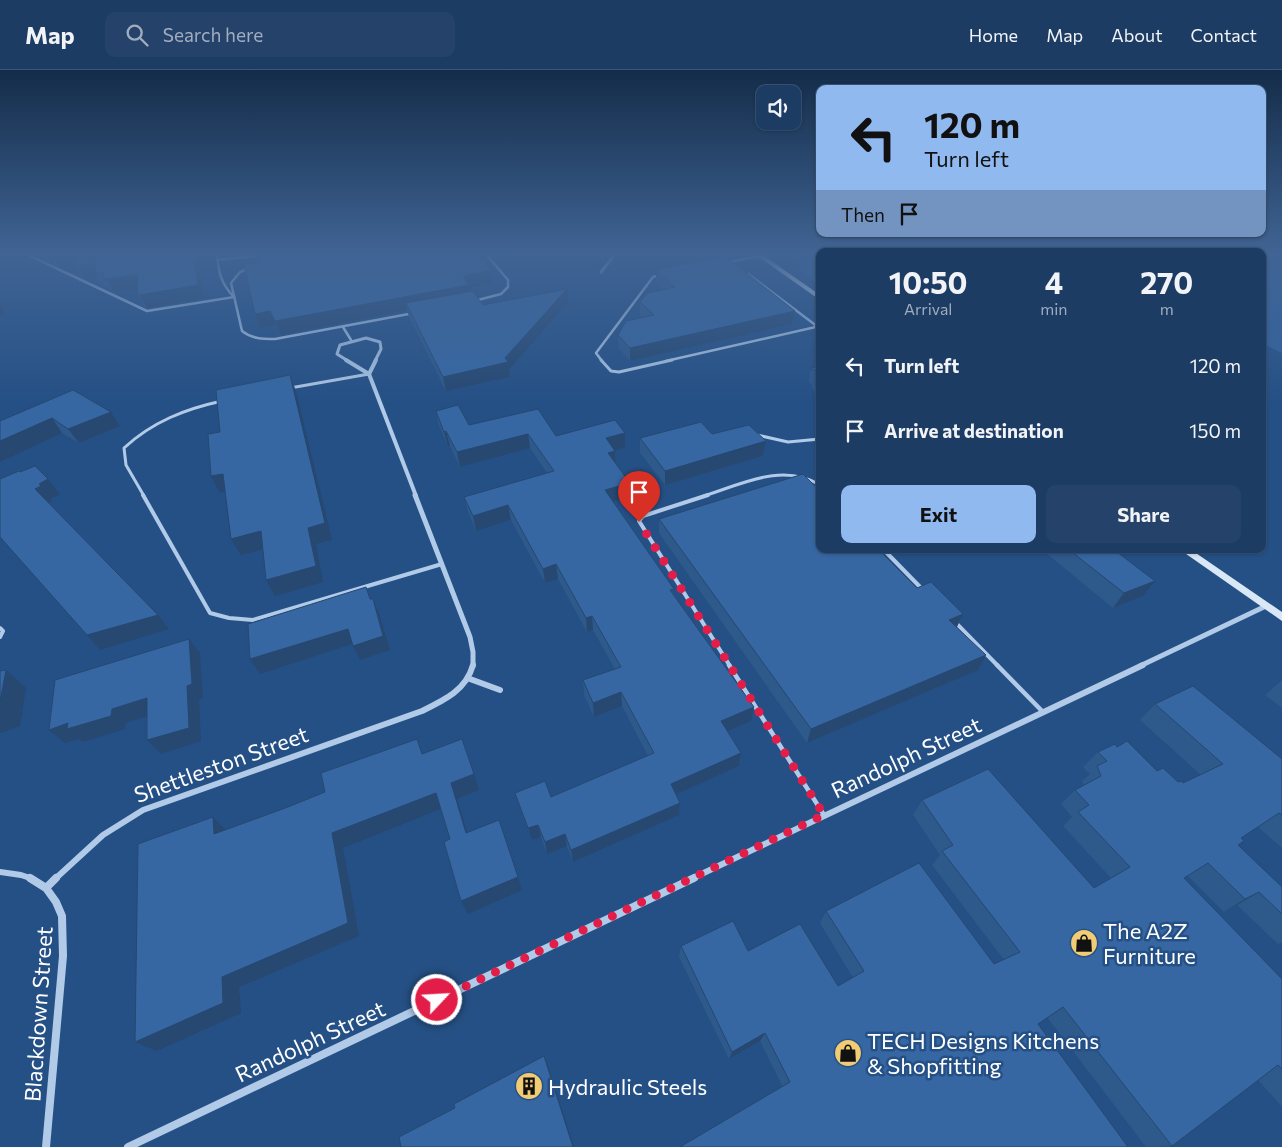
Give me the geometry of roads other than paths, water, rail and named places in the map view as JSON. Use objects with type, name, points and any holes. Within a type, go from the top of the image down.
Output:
[{"type":"main road","points":[[1190,553],[1282,617]]},
{"type":"street","points":[[369,374],[381,349],[380,342],[368,338],[351,340],[338,348],[337,354],[369,374],[474,650],[474,667],[470,679],[500,690]]},
{"type":"street","name":"Randolph Street","points":[[128,1147],[1266,606]]},
{"type":"street","name":"Shettleston Street","points":[[46,888],[100,836],[116,824],[135,814],[166,801],[422,711],[445,700],[462,688],[470,679]]},
{"type":"street","points":[[0,872],[21,875],[35,880],[46,888]]},
{"type":"street","name":"Blackdown Street","points":[[46,888],[56,902],[62,916],[64,935],[46,1147]]},
{"type":"lane","points":[[131,303],[147,311],[195,303]]},
{"type":"lane","points":[[235,303],[242,331],[248,336],[260,339],[275,339],[421,312]]},
{"type":"lane","points":[[633,303],[597,351],[596,355],[609,370],[620,372],[816,328]]},
{"type":"lane","points":[[787,303],[816,325]]},
{"type":"lane","points":[[342,327],[351,340]]},
{"type":"lane","points":[[288,389],[369,374]]},
{"type":"lane","points":[[224,401],[186,411],[136,436],[124,448],[126,465],[210,613],[229,618],[253,620],[442,564]]},
{"type":"lane","points":[[751,433],[786,443],[801,444],[816,440]]},
{"type":"lane","points":[[816,483],[792,473],[770,474],[643,516],[639,522],[824,815]]},
{"type":"lane","points":[[887,553],[924,591]]},
{"type":"lane","points":[[952,620],[1043,712]]},
{"type":"lane","points":[[0,628],[3,631],[0,637]]},
{"type":"place","name":"The A2Z Furniture","points":[[1084,943]]},
{"type":"place","name":"TECH Designs Kitchens & Shopfitting","points":[[848,1053]]},
{"type":"place","name":"Hydraulic Steels","points":[[529,1086]]}]
